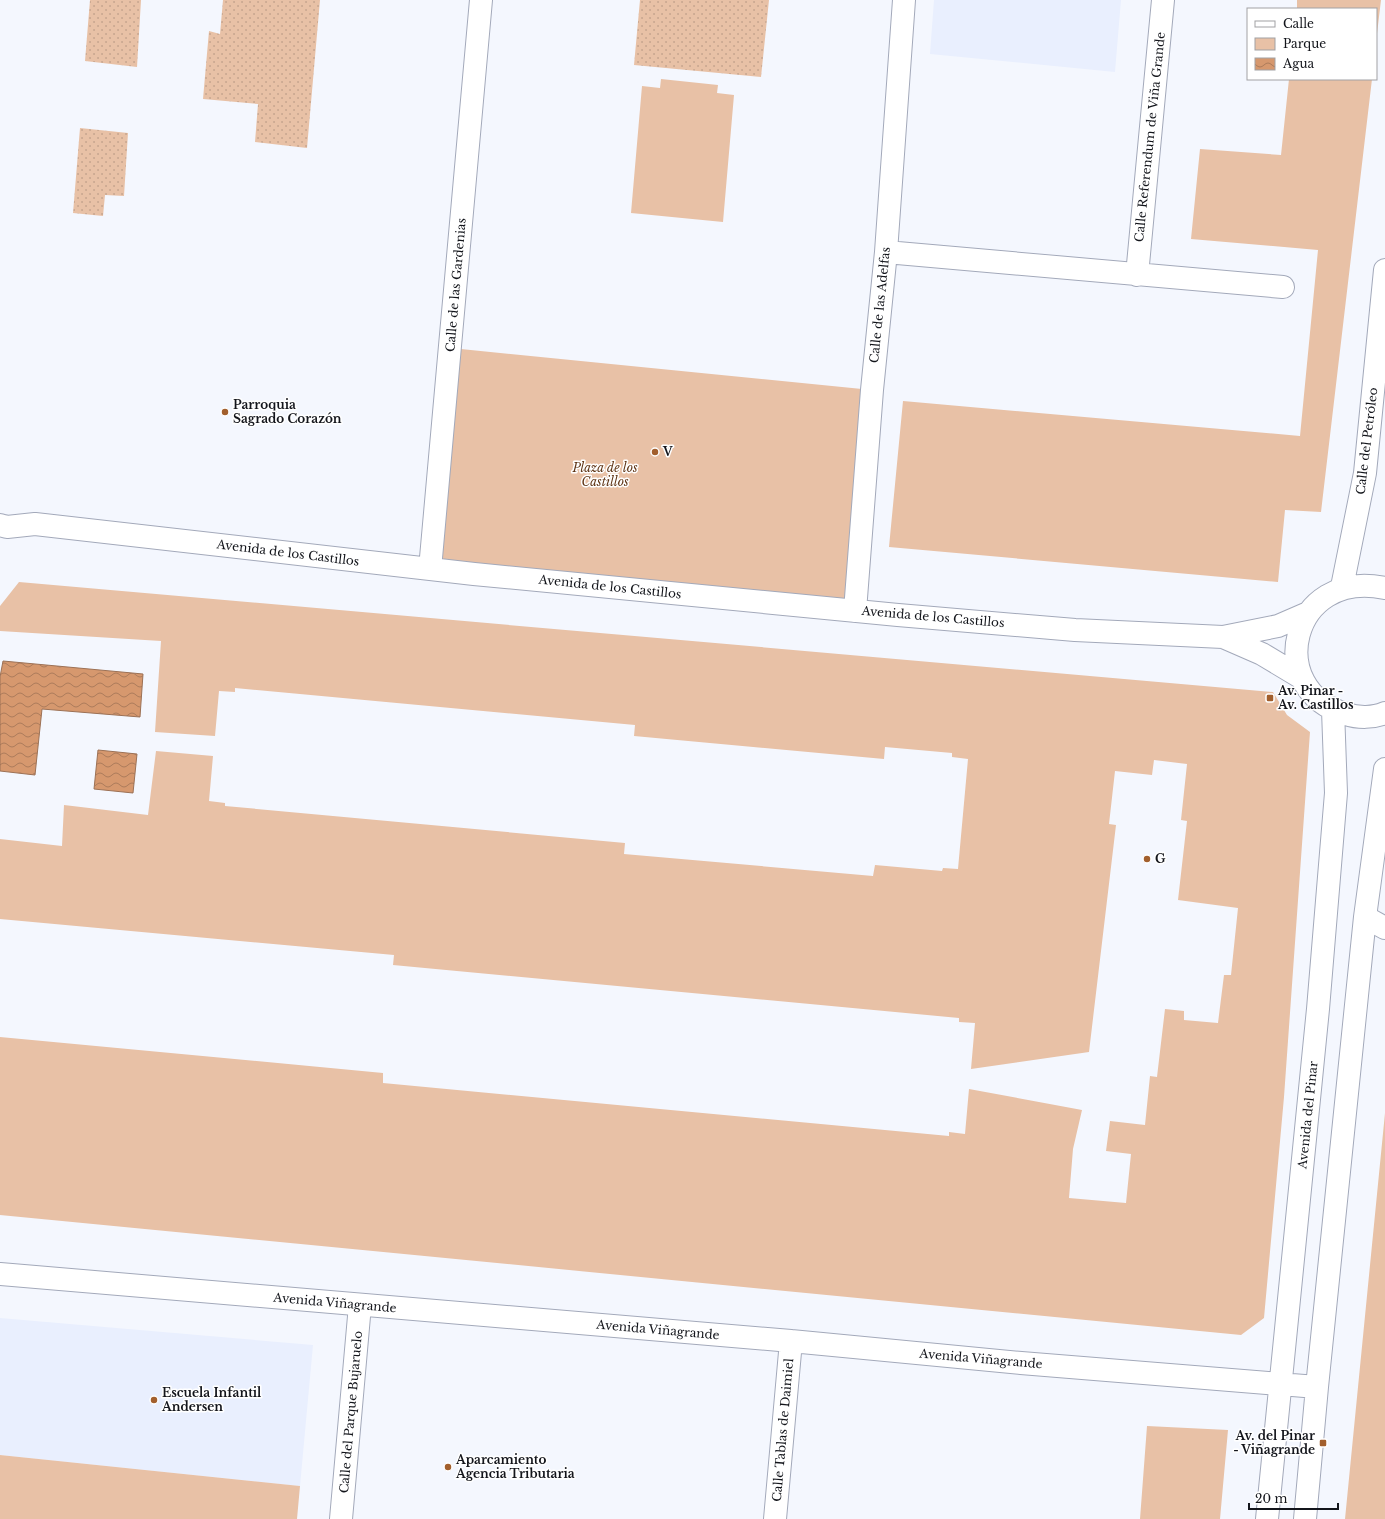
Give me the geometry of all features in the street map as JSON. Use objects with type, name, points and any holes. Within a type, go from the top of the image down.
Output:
[{"type":"street","name":"Calle de las Gardenias","points":[[430,569],[480,0]]},
{"type":"street","name":"Calle de las Adelfas","points":[[855,611],[872,390],[886,252],[904,0]]},
{"type":"street","name":"Calle Referendum de Viña Grande","points":[[1136,275],[1163,0]]},
{"type":"street","points":[[886,252],[1283,287]]},
{"type":"street","name":"Calle del Petróleo","points":[[1342,587],[1365,472],[1385,270]]},
{"type":"street","name":"Avenida de los Castillos","points":[[0,524],[7,527],[35,524],[430,569],[855,611],[1075,630],[1223,637],[1278,626],[1308,613]]},
{"type":"street","points":[[1385,588],[1364,584],[1342,587],[1323,598],[1308,613],[1298,633],[1296,654],[1302,678],[1314,696],[1333,710],[1357,717],[1381,715],[1385,713]]},
{"type":"street","name":"Avenida de los Castillos","points":[[1223,637],[1262,654],[1302,678]]},
{"type":"street","name":"Avenida del Pinar","points":[[1267,1519],[1282,1384],[1318,1009],[1336,793],[1333,710]]},
{"type":"street","points":[[1305,1519],[1316,1387],[1366,917],[1385,769]]},
{"type":"street","points":[[1366,917],[1385,928]]},
{"type":"street","name":"Avenida Viñagrande","points":[[0,1274],[360,1306],[791,1341],[991,1361],[1316,1387]]},
{"type":"street","name":"Calle del Parque Bujaruelo","points":[[341,1519],[360,1306]]},
{"type":"street","name":"Calle Tablas de Daimiel","points":[[775,1519],[791,1341]]},
{"type":"shaded area","points":[[934,0],[1121,0],[1115,72],[930,54]]},
{"type":"shaded area","name":"Escuela Infantil Andersen","points":[[0,1318],[313,1345],[300,1486],[0,1455]]},
{"type":"green space","points":[[90,0],[141,0],[137,67],[85,61]]},
{"type":"green space","points":[[223,0],[320,0],[307,148],[255,142],[258,104],[203,99],[209,31],[220,34]]},
{"type":"green space","points":[[640,0],[769,0],[761,77],[634,65]]},
{"type":"green space","points":[[1297,0],[1381,0],[1377,34],[1377,8],[1297,8]]},
{"type":"green space","points":[[661,79],[718,85],[717,93],[734,95],[723,222],[631,213],[642,86],[660,88]]},
{"type":"green space","points":[[1289,80],[1372,80],[1321,512],[1285,510],[1278,582],[889,547],[903,401],[1300,436],[1318,250],[1191,239],[1200,149],[1281,155]]},
{"type":"green space","points":[[80,128],[128,133],[124,196],[105,195],[103,216],[73,213]]},
{"type":"green space","name":"Plaza de los Castillos","points":[[451,348],[872,390],[855,611],[430,569]]},
{"type":"green space","points":[[19,582],[1273,692],[1287,715],[1310,732],[1284,1097],[1264,1318],[1241,1335],[0,1215],[0,1037],[383,1073],[383,1083],[949,1136],[949,1132],[965,1134],[969,1089],[1082,1110],[1073,1149],[1069,1198],[1126,1203],[1131,1154],[1106,1151],[1110,1121],[1145,1125],[1150,1076],[1157,1077],[1165,1009],[1184,1011],[1184,1020],[1218,1023],[1224,975],[1231,975],[1238,908],[1178,900],[1187,821],[1181,820],[1187,764],[1154,760],[1152,775],[1115,771],[1109,824],[1116,825],[1089,1052],[971,1069],[975,1023],[959,1022],[959,1018],[393,965],[394,955],[0,919],[0,839],[62,846],[64,805],[148,815],[156,751],[213,756],[209,801],[225,803],[225,806],[625,843],[624,854],[873,876],[875,865],[942,871],[943,868],[958,869],[968,759],[952,757],[952,753],[885,747],[884,759],[634,736],[635,725],[235,688],[235,692],[219,691],[215,736],[155,732],[161,641],[0,631],[0,606]]},
{"type":"green space","points":[[1385,1113],[1385,1519],[1345,1519]]},
{"type":"green space","points":[[1147,1426],[1228,1430],[1220,1519],[1140,1519]]},
{"type":"green space","points":[[0,1455],[300,1486],[297,1519],[0,1519]]},
{"type":"water","points":[[3,661],[143,674],[140,717],[42,709],[35,775],[0,771],[0,677]]},
{"type":"water","points":[[98,750],[137,754],[133,793],[94,789]]},
{"type":"place","name":"Parroquia Sagrado Corazón","points":[[225,412]]},
{"type":"place","name":"V","points":[[655,452]]},
{"type":"place","name":"Av. Pinar - Av. Castillos","points":[[1270,698]]},
{"type":"place","name":"G","points":[[1147,859]]},
{"type":"place","name":"Escuela Infantil Andersen","points":[[154,1400]]},
{"type":"place","name":"Av. del Pinar - Viñagrande","points":[[1323,1443]]},
{"type":"place","name":"Aparcamiento Agencia Tributaria","points":[[448,1467]]}]
